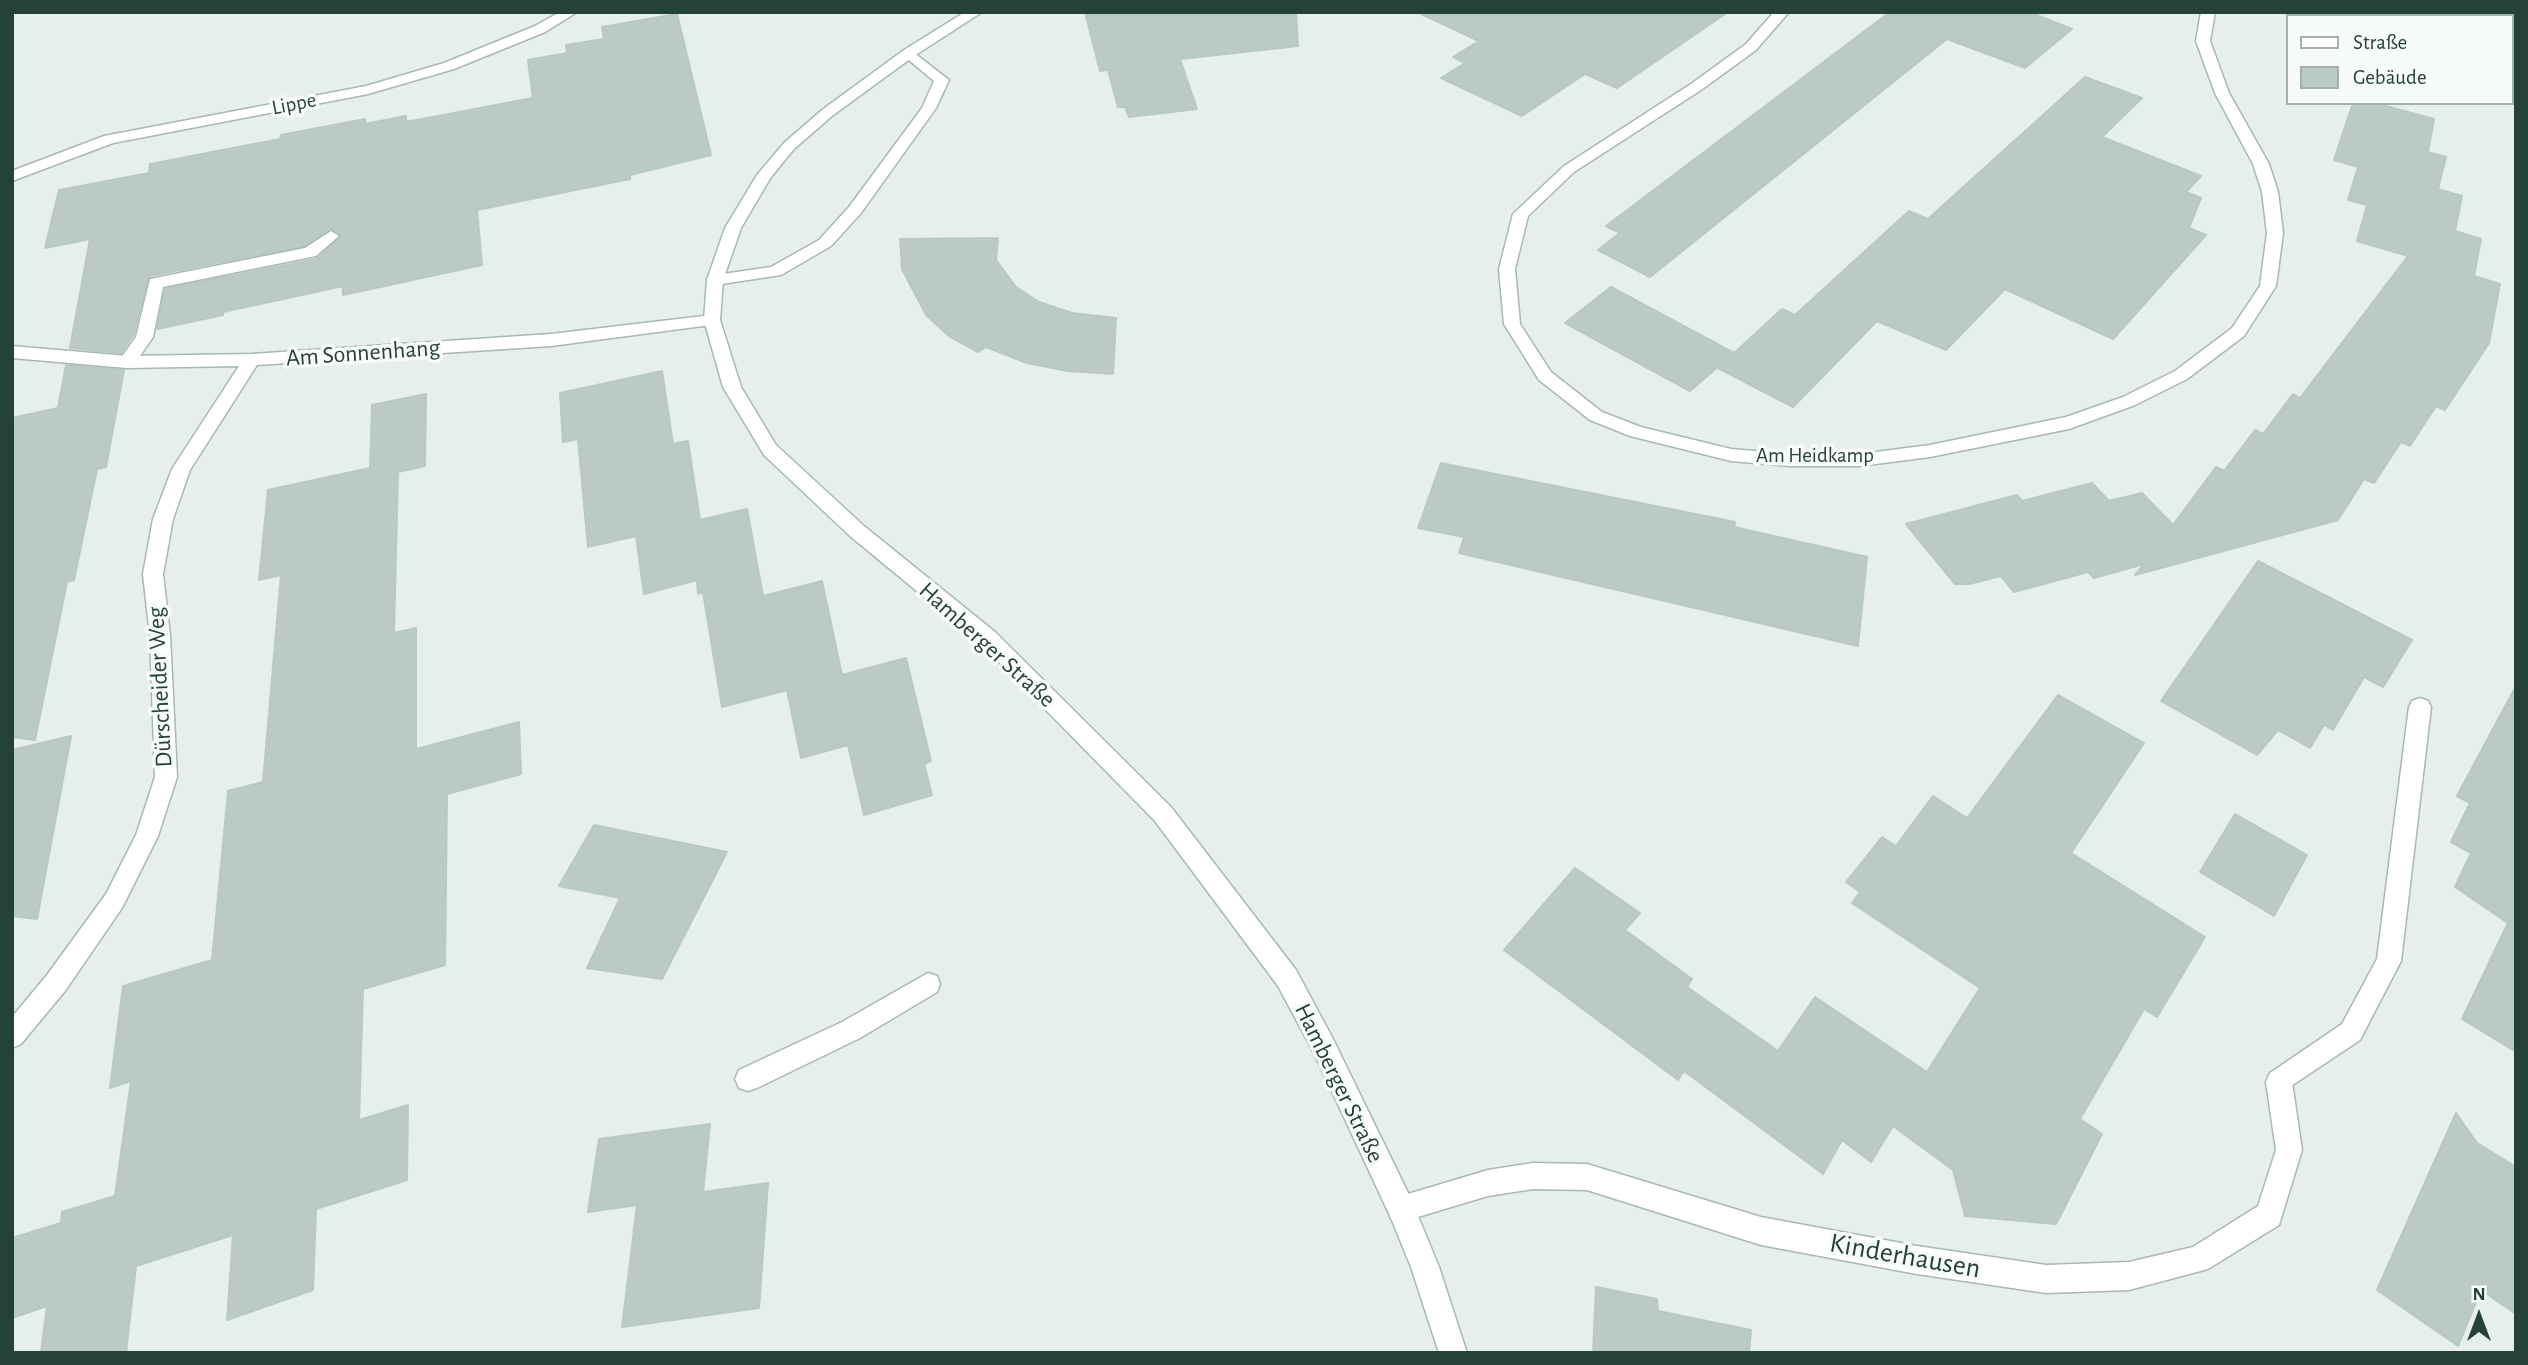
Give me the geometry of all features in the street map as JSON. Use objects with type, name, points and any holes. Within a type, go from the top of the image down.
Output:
[{"type":"street","name":"Lippe","points":[[12,176],[109,139],[368,90],[449,66],[540,29],[570,12]]},
{"type":"street","name":"Hamberger Straße","points":[[975,12],[909,54],[827,113],[789,146],[765,175],[733,228],[715,280],[712,320],[732,387],[770,450],[857,531],[988,638],[1170,824],[1287,978],[1324,1047],[1401,1209],[1425,1268],[1453,1353]]},
{"type":"street","name":"Am Heidkamp","points":[[1782,12],[1751,47],[1696,87],[1569,169],[1521,214],[1507,269],[1512,324],[1545,376],[1596,416],[1636,432],[1686,445],[1731,454],[1790,460],[1860,460],[1930,451],[2069,423],[2129,401],[2181,375],[2238,332],[2268,286],[2275,233],[2270,192],[2261,164],[2222,93],[2203,41],[2208,12]]},
{"type":"street","points":[[715,280],[775,271],[825,243],[855,210],[929,108],[942,80],[909,54]]},
{"type":"street","points":[[127,362],[144,337],[156,284],[310,252],[331,236]]},
{"type":"street","name":"Am Sonnenhang","points":[[12,352],[127,362],[252,360],[551,340],[712,320]]},
{"type":"street","name":"Dürscheider Weg","points":[[12,1036],[56,983],[114,901],[147,836],[166,777],[160,636],[153,574],[163,519],[181,468],[252,360]]},
{"type":"street","name":"Kinderhausen","points":[[1401,1209],[1488,1183],[1533,1176],[1587,1177],[1761,1231],[1904,1258],[2046,1279],[2129,1276],[2198,1259],[2269,1215],[2289,1150],[2279,1082],[2351,1032],[2389,961],[2420,706]]},
{"type":"street","points":[[748,1079],[851,1030],[928,984]]},
{"type":"building","points":[[1085,12],[1296,12],[1298,46],[1180,59],[1197,109],[1129,117],[1125,107],[1118,107],[1108,70],[1100,71]]},
{"type":"building","points":[[1417,12],[1728,12],[1617,88],[1585,74],[1522,116],[1441,78],[1465,63],[1453,57],[1479,41]]},
{"type":"building","points":[[1890,12],[2029,12],[2072,29],[2025,68],[1947,39],[1650,277],[1598,250],[1620,233],[1606,226]]},
{"type":"building","points":[[2328,12],[2401,12],[2400,14],[2326,14]]},
{"type":"building","points":[[677,14],[711,155],[630,175],[630,179],[477,210],[482,265],[343,295],[343,286],[157,329],[165,289],[317,259],[342,236],[330,229],[304,246],[149,276],[134,334],[121,353],[70,348],[90,239],[45,248],[59,190],[149,173],[150,164],[280,139],[281,135],[365,119],[365,124],[406,116],[406,122],[533,98],[528,60],[567,53],[566,45],[604,39],[602,27]]},
{"type":"building","points":[[2085,77],[2142,98],[2102,137],[2201,176],[2186,192],[2201,198],[2189,228],[2206,235],[2113,339],[2005,289],[1946,350],[1877,321],[1793,407],[1718,368],[1782,309],[1795,315],[1909,211],[1928,219]]},
{"type":"building","points":[[2352,105],[2382,105],[2434,119],[2428,152],[2446,157],[2438,189],[2462,196],[2455,231],[2481,239],[2474,276],[2500,284],[2489,343],[2445,410],[2436,406],[2410,446],[2401,442],[2374,483],[2364,479],[2338,520],[2135,575],[2144,564],[2094,578],[2088,572],[2014,592],[2001,576],[1969,584],[1955,584],[1906,524],[2017,495],[2022,501],[2092,483],[2109,501],[2142,493],[2173,525],[2216,467],[2224,471],[2255,430],[2263,434],[2293,394],[2300,398],[2408,256],[2357,241],[2367,205],[2348,200],[2358,167],[2334,160]]},
{"type":"building","points":[[998,238],[996,260],[1016,287],[1039,302],[1072,313],[1116,318],[1113,374],[1068,371],[1027,363],[986,347],[978,352],[949,336],[926,315],[902,269],[900,239]]},
{"type":"building","points":[[1611,287],[1734,353],[1690,391],[1565,323]]},
{"type":"building","points":[[66,365],[124,370],[106,467],[97,469],[74,580],[67,582],[35,740],[12,737],[12,418],[58,408]]},
{"type":"building","points":[[662,371],[673,444],[688,441],[700,520],[747,509],[763,596],[822,581],[842,675],[906,658],[931,761],[924,764],[932,795],[864,815],[848,745],[801,758],[787,690],[722,707],[703,592],[698,594],[697,580],[644,594],[636,536],[588,547],[578,439],[563,442],[560,393]]},
{"type":"building","points":[[426,394],[425,466],[398,472],[394,633],[416,628],[416,749],[519,722],[521,774],[447,794],[445,965],[363,989],[359,1120],[408,1105],[407,1180],[316,1209],[313,1290],[227,1320],[233,1235],[136,1266],[126,1353],[41,1353],[47,1306],[12,1318],[12,1238],[61,1223],[62,1212],[115,1196],[131,1081],[110,1088],[123,986],[212,960],[228,791],[263,782],[281,575],[259,580],[268,490],[370,468],[372,405]]},
{"type":"building","points":[[1441,463],[1735,522],[1734,527],[1867,557],[1858,646],[1459,553],[1464,537],[1418,528]]},
{"type":"building","points":[[2258,561],[2412,640],[2383,687],[2364,677],[2333,730],[2324,725],[2310,748],[2278,730],[2257,755],[2161,701]]},
{"type":"building","points":[[2516,686],[2516,1052],[2462,1019],[2508,923],[2455,887],[2471,853],[2451,842],[2470,803],[2457,796]]},
{"type":"building","points":[[2058,695],[2144,743],[2071,853],[2205,937],[2157,1017],[2144,1009],[2080,1119],[2102,1134],[2056,1224],[1965,1216],[1953,1170],[1893,1126],[1871,1162],[1842,1140],[1823,1174],[1684,1071],[1678,1080],[1504,950],[1575,868],[1640,913],[1625,930],[1692,979],[1687,987],[1778,1051],[1815,997],[1927,1072],[1980,988],[1852,903],[1860,892],[1846,882],[1882,837],[1896,846],[1933,796],[1967,818]]},
{"type":"building","points":[[71,736],[37,919],[12,916],[12,750]]},
{"type":"building","points":[[2235,814],[2307,855],[2274,916],[2200,872]]},
{"type":"building","points":[[594,825],[727,852],[662,979],[587,968],[620,898],[559,886]]},
{"type":"building","points":[[2456,1113],[2477,1143],[2516,1167],[2516,1314],[2481,1290],[2458,1346],[2377,1290]]},
{"type":"building","points":[[710,1124],[703,1192],[768,1183],[759,1308],[622,1327],[637,1205],[588,1212],[599,1139]]},
{"type":"building","points":[[1596,1287],[1657,1299],[1658,1311],[1751,1330],[1749,1353],[1593,1353]]}]
